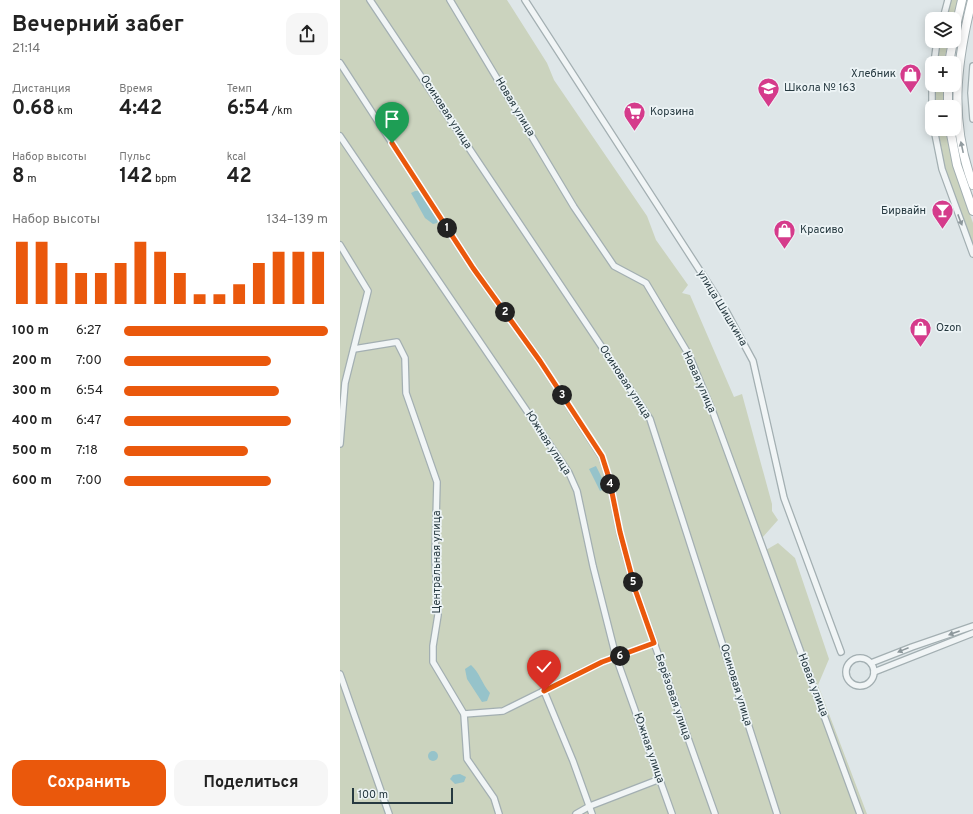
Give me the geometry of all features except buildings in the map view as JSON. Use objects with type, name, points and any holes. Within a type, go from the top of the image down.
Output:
[{"type":"street","name":"Осиновая улица","points":[[370,0],[650,419],[777,814]]},
{"type":"street","name":"Новая улица","points":[[450,0],[574,206],[614,266],[646,283],[689,355],[714,415],[860,814]]},
{"type":"street","name":"улица Шишкина","points":[[525,0],[667,218],[744,342],[753,362],[784,498],[841,652]]},
{"type":"street","points":[[945,12],[948,0]]},
{"type":"street","points":[[959,12],[962,0]]},
{"type":"street","points":[[972,0],[959,56],[956,93],[959,129],[966,162],[973,185]]},
{"type":"street","name":"Берёзовая улица","points":[[340,63],[469,262],[540,361],[602,456],[609,478],[620,532],[636,592],[668,688],[714,814]]},
{"type":"street","points":[[973,66],[971,93],[973,119]]},
{"type":"street","name":"Южная улица","points":[[340,136],[569,473],[577,491],[593,566],[616,657],[672,814]]},
{"type":"street","points":[[936,136],[946,182],[973,254]]},
{"type":"street","points":[[951,136],[957,165],[973,211]]},
{"type":"street","points":[[340,245],[368,291],[345,383],[340,444]]},
{"type":"street","name":"Центральная улица","points":[[354,348],[397,342],[405,358],[406,392],[437,482],[435,558],[438,615],[433,646],[433,662],[464,714],[467,759],[494,798],[499,814]]},
{"type":"street","points":[[871,663],[912,646],[973,626]]},
{"type":"street","points":[[874,672],[973,633]]},
{"type":"street","points":[[464,714],[502,711],[544,691],[566,678],[654,643]]},
{"type":"street","points":[[862,658],[871,663],[874,672],[871,681],[863,686],[853,685],[847,677],[846,668],[853,660],[862,658]]},
{"type":"street","points":[[340,674],[389,814]]},
{"type":"street","points":[[544,691],[592,814]]},
{"type":"street","points":[[576,814],[590,806],[660,779]]},
{"type":"green space","points":[[340,0],[507,0],[547,63],[554,80],[647,216],[656,240],[688,285],[682,293],[690,295],[734,397],[742,394],[772,504],[772,511],[778,520],[762,538],[766,550],[778,543],[795,558],[829,659],[818,685],[867,814],[340,814]]},
{"type":"green space","points":[[950,0],[958,0],[955,12],[947,12]]},
{"type":"green space","points":[[939,48],[947,48],[945,56],[938,56]]},
{"type":"green space","points":[[935,92],[943,92],[943,100],[936,100]]},
{"type":"green space","points":[[939,136],[947,136],[953,166],[973,223],[973,244],[945,168]]},
{"type":"water","points":[[420,191],[438,219],[437,223],[433,224],[425,218],[411,193]]},
{"type":"water","points":[[596,466],[607,488],[600,491],[589,469]]},
{"type":"water","points":[[471,665],[477,671],[490,693],[487,701],[482,702],[467,679],[465,669]]},
{"type":"water","points":[[431,751],[435,751],[437,752],[437,760],[431,761],[428,758],[428,754]]},
{"type":"water","points":[[460,774],[466,777],[464,782],[455,784],[450,779],[453,775]]},
{"type":"place","name":"Хлебник","points":[[911,94]]},
{"type":"place","name":"Школа № 163","points":[[769,108]]},
{"type":"place","name":"Корзина","points":[[634,132]]},
{"type":"place","name":"Бирвайн","points":[[942,230]]},
{"type":"place","name":"Красиво","points":[[785,250]]},
{"type":"place","name":"Ozon","points":[[921,348]]},
{"type":"route","points":[[392,143],[473,268],[540,361],[602,456],[609,478],[620,532],[636,592],[654,643],[602,662],[566,678],[544,691]]}]
